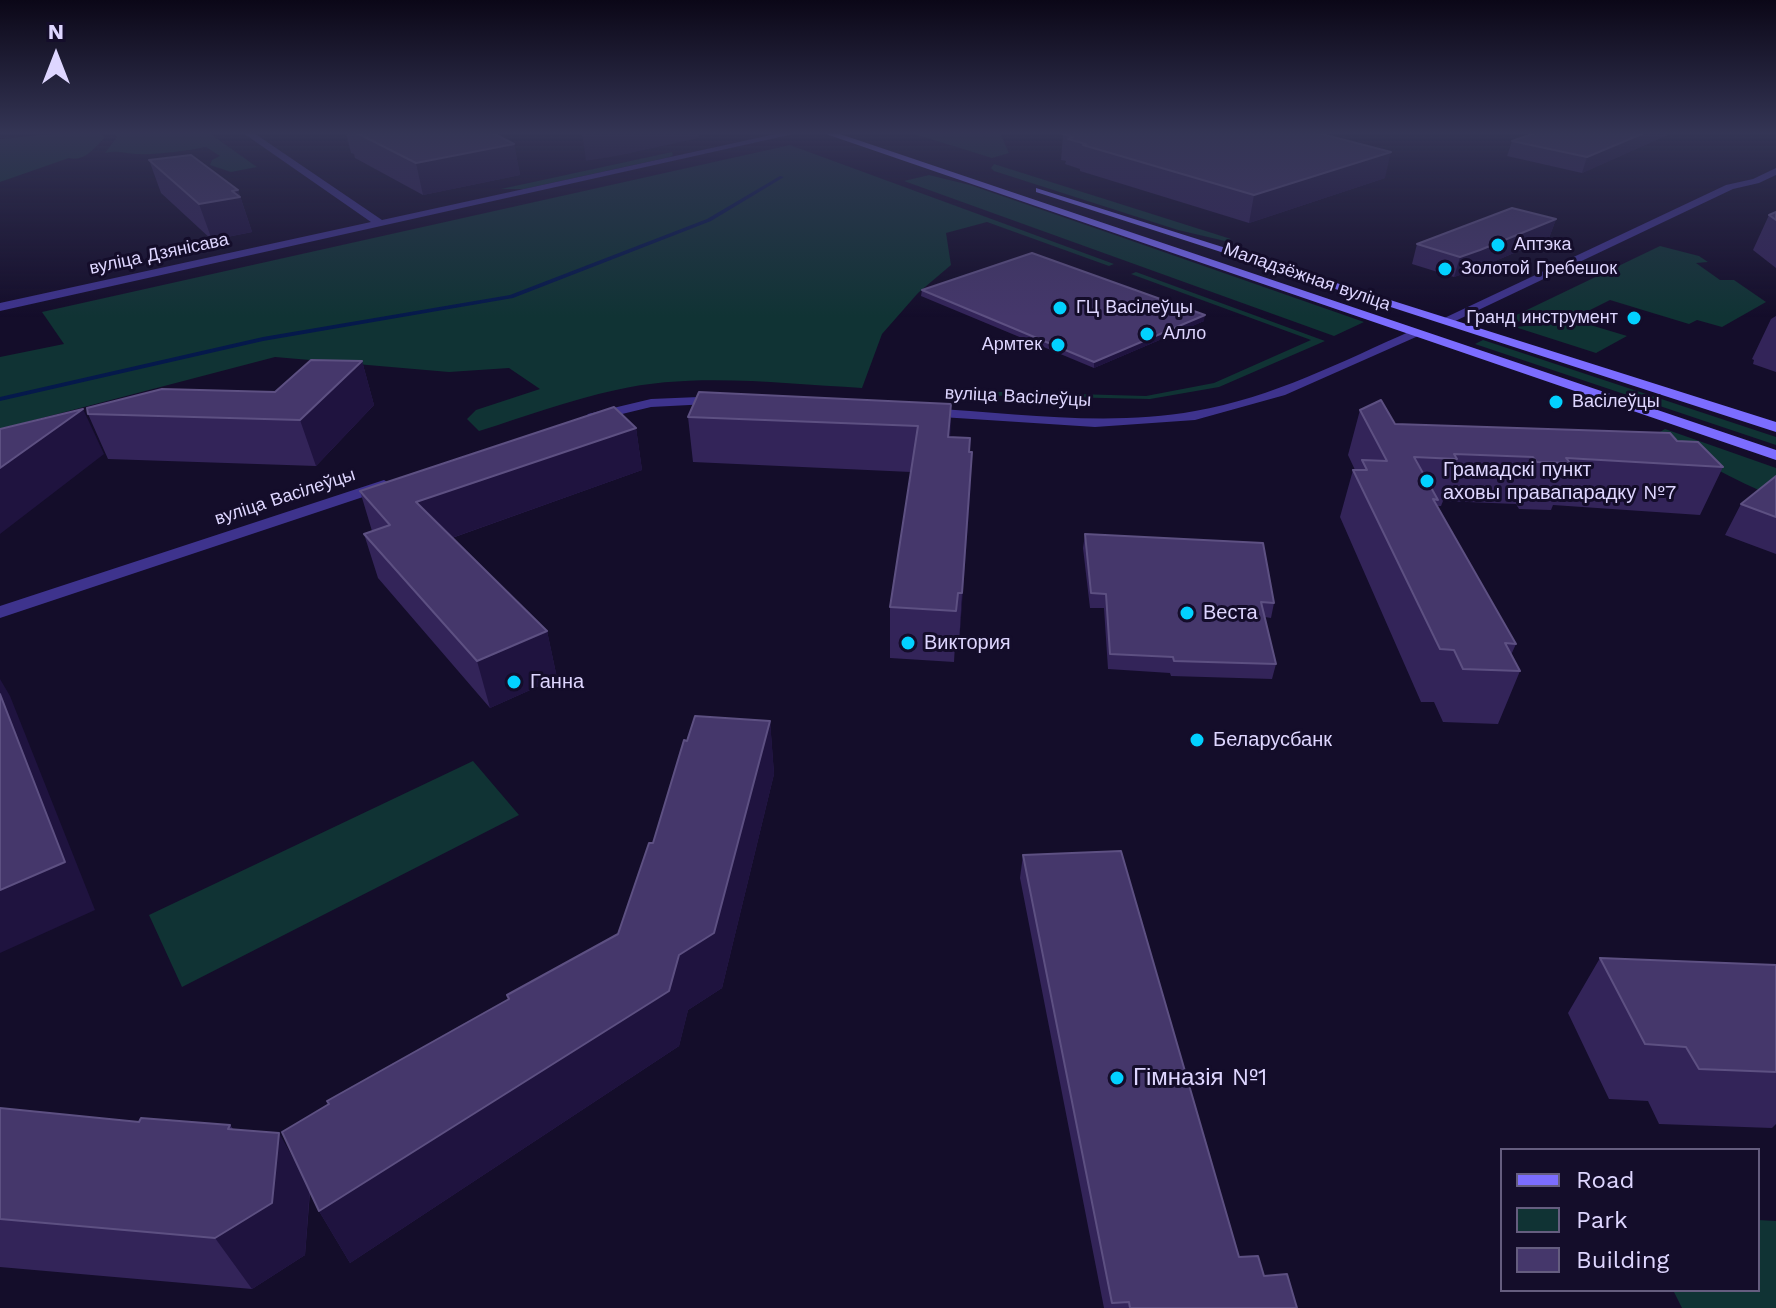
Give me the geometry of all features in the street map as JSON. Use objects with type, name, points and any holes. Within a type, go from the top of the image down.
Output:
[{"type":"main road","name":"Маладзёжная вуліца","points":[[1010,194],[1776,455]]},
{"type":"main road","name":"Маладзёжная вуліца","points":[[1051,194],[1776,427]]},
{"type":"main road","name":"вуліца Васілеўцы","points":[[1418,333],[1444,321]]},
{"type":"street","points":[[337,194],[381,224]]},
{"type":"street","name":"вуліца Дзянісава","points":[[0,307],[517,194]]},
{"type":"street","name":"вуліца Васілеўцы","points":[[1444,321],[1715,194]]},
{"type":"street","name":"вуліца Васілеўцы","points":[[905,411],[1115,422],[1195,416],[1260,399],[1418,333]]},
{"type":"street","points":[[578,422],[651,403],[733,400]]},
{"type":"street","name":"вуліца Васілеўцы","points":[[0,612],[400,480]]},
{"type":"green space","points":[[570,194],[924,194],[1114,264],[1109,266],[987,222],[946,233],[951,265],[918,293],[882,334],[862,388],[707,380],[646,385],[581,399],[479,431],[467,419],[476,410],[540,389],[509,368],[449,372],[275,357],[0,429],[0,357],[64,344],[42,312]]},
{"type":"green space","points":[[940,194],[996,194],[1364,322],[1334,336]]},
{"type":"green space","points":[[1066,194],[1089,194],[1231,239],[1225,241],[1178,230]]},
{"type":"green space","points":[[1660,246],[1699,256],[1708,262],[1696,263],[1720,280],[1734,280],[1766,302],[1722,327],[1697,320],[1689,324],[1610,300],[1578,316],[1506,320]]},
{"type":"green space","points":[[1136,272],[1325,341],[1219,387],[1150,399],[966,395],[968,391],[1146,396],[1214,383],[1311,340],[1131,274]]},
{"type":"green space","points":[[1577,321],[1627,336],[1596,353],[1515,327]]},
{"type":"green space","points":[[1483,340],[1776,437],[1776,445],[1475,344]]},
{"type":"green space","points":[[1665,429],[1776,468],[1776,497],[1650,438]]},
{"type":"green space","points":[[473,761],[519,815],[182,987],[149,915]]},
{"type":"green space","points":[[1760,1220],[1776,1221],[1776,1308],[1682,1308],[1674,1292],[1760,1292]]},
{"type":"building","points":[[188,194],[236,194],[240,197],[199,204]]},
{"type":"building","points":[[1512,208],[1556,219],[1460,257],[1417,244]]},
{"type":"building","name":"ГЦ Васілеўцы","points":[[1032,253],[1205,315],[1094,362],[922,290]]},
{"type":"building","points":[[311,360],[362,361],[300,420],[88,414],[87,408],[162,389],[275,392]]},
{"type":"building","points":[[699,392],[951,404],[948,437],[970,438],[969,452],[972,452],[962,593],[958,593],[956,611],[890,607],[918,426],[688,417]]},
{"type":"building","points":[[1381,400],[1395,424],[1670,433],[1677,441],[1698,442],[1723,467],[1566,458],[1570,463],[1537,462],[1533,457],[1454,454],[1457,459],[1414,457],[1438,500],[1433,499],[1516,644],[1505,643],[1520,671],[1463,669],[1454,650],[1440,649],[1353,470],[1367,470],[1362,460],[1387,461],[1360,410]]},
{"type":"building","points":[[614,407],[636,428],[416,502],[547,631],[477,661],[364,534],[390,525],[360,491]]},
{"type":"building","points":[[83,409],[0,468],[0,429]]},
{"type":"building","points":[[1776,476],[1776,517],[1741,504]]},
{"type":"building","name":"Веста","points":[[1085,534],[1263,543],[1274,603],[1261,602],[1276,664],[1174,661],[1173,657],[1110,654],[1106,594],[1091,593]]},
{"type":"building","points":[[0,694],[65,862],[0,890]]},
{"type":"building","points":[[695,716],[770,721],[714,933],[679,955],[669,991],[319,1211],[282,1132],[329,1104],[327,1101],[618,934],[649,843],[653,843],[684,740],[687,741]]},
{"type":"building","name":"Гімназія №1","points":[[1121,851],[1239,1257],[1258,1256],[1264,1276],[1287,1274],[1297,1308],[1130,1308],[1129,1302],[1112,1303],[1023,855]]},
{"type":"building","points":[[1600,958],[1776,965],[1776,1072],[1699,1069],[1686,1047],[1645,1044]]},
{"type":"building","points":[[0,1108],[139,1122],[141,1118],[230,1125],[228,1129],[279,1133],[272,1203],[215,1238],[0,1219]]},
{"type":"waterway","points":[[0,399],[263,339],[511,297],[709,220],[753,194]]},
{"type":"place","name":"Аптэка","points":[[1498,245]]},
{"type":"place","name":"Золотой Гребешок","points":[[1445,269]]},
{"type":"place","name":"ГЦ Васілеўцы","points":[[1060,308]]},
{"type":"place","name":"Гранд инструмент","points":[[1634,318]]},
{"type":"place","name":"Алло","points":[[1147,334]]},
{"type":"place","name":"Армтек","points":[[1058,345]]},
{"type":"place","name":"Васілеўцы","points":[[1556,402]]},
{"type":"place","name":"Грамадскі пункт аховы правапарадку №7","points":[[1427,481]]},
{"type":"place","name":"Веста","points":[[1187,613]]},
{"type":"place","name":"Виктория","points":[[908,643]]},
{"type":"place","name":"Ганна","points":[[514,682]]},
{"type":"place","name":"Беларусбанк","points":[[1197,740]]},
{"type":"place","name":"Гімназія №1","points":[[1117,1078]]}]
